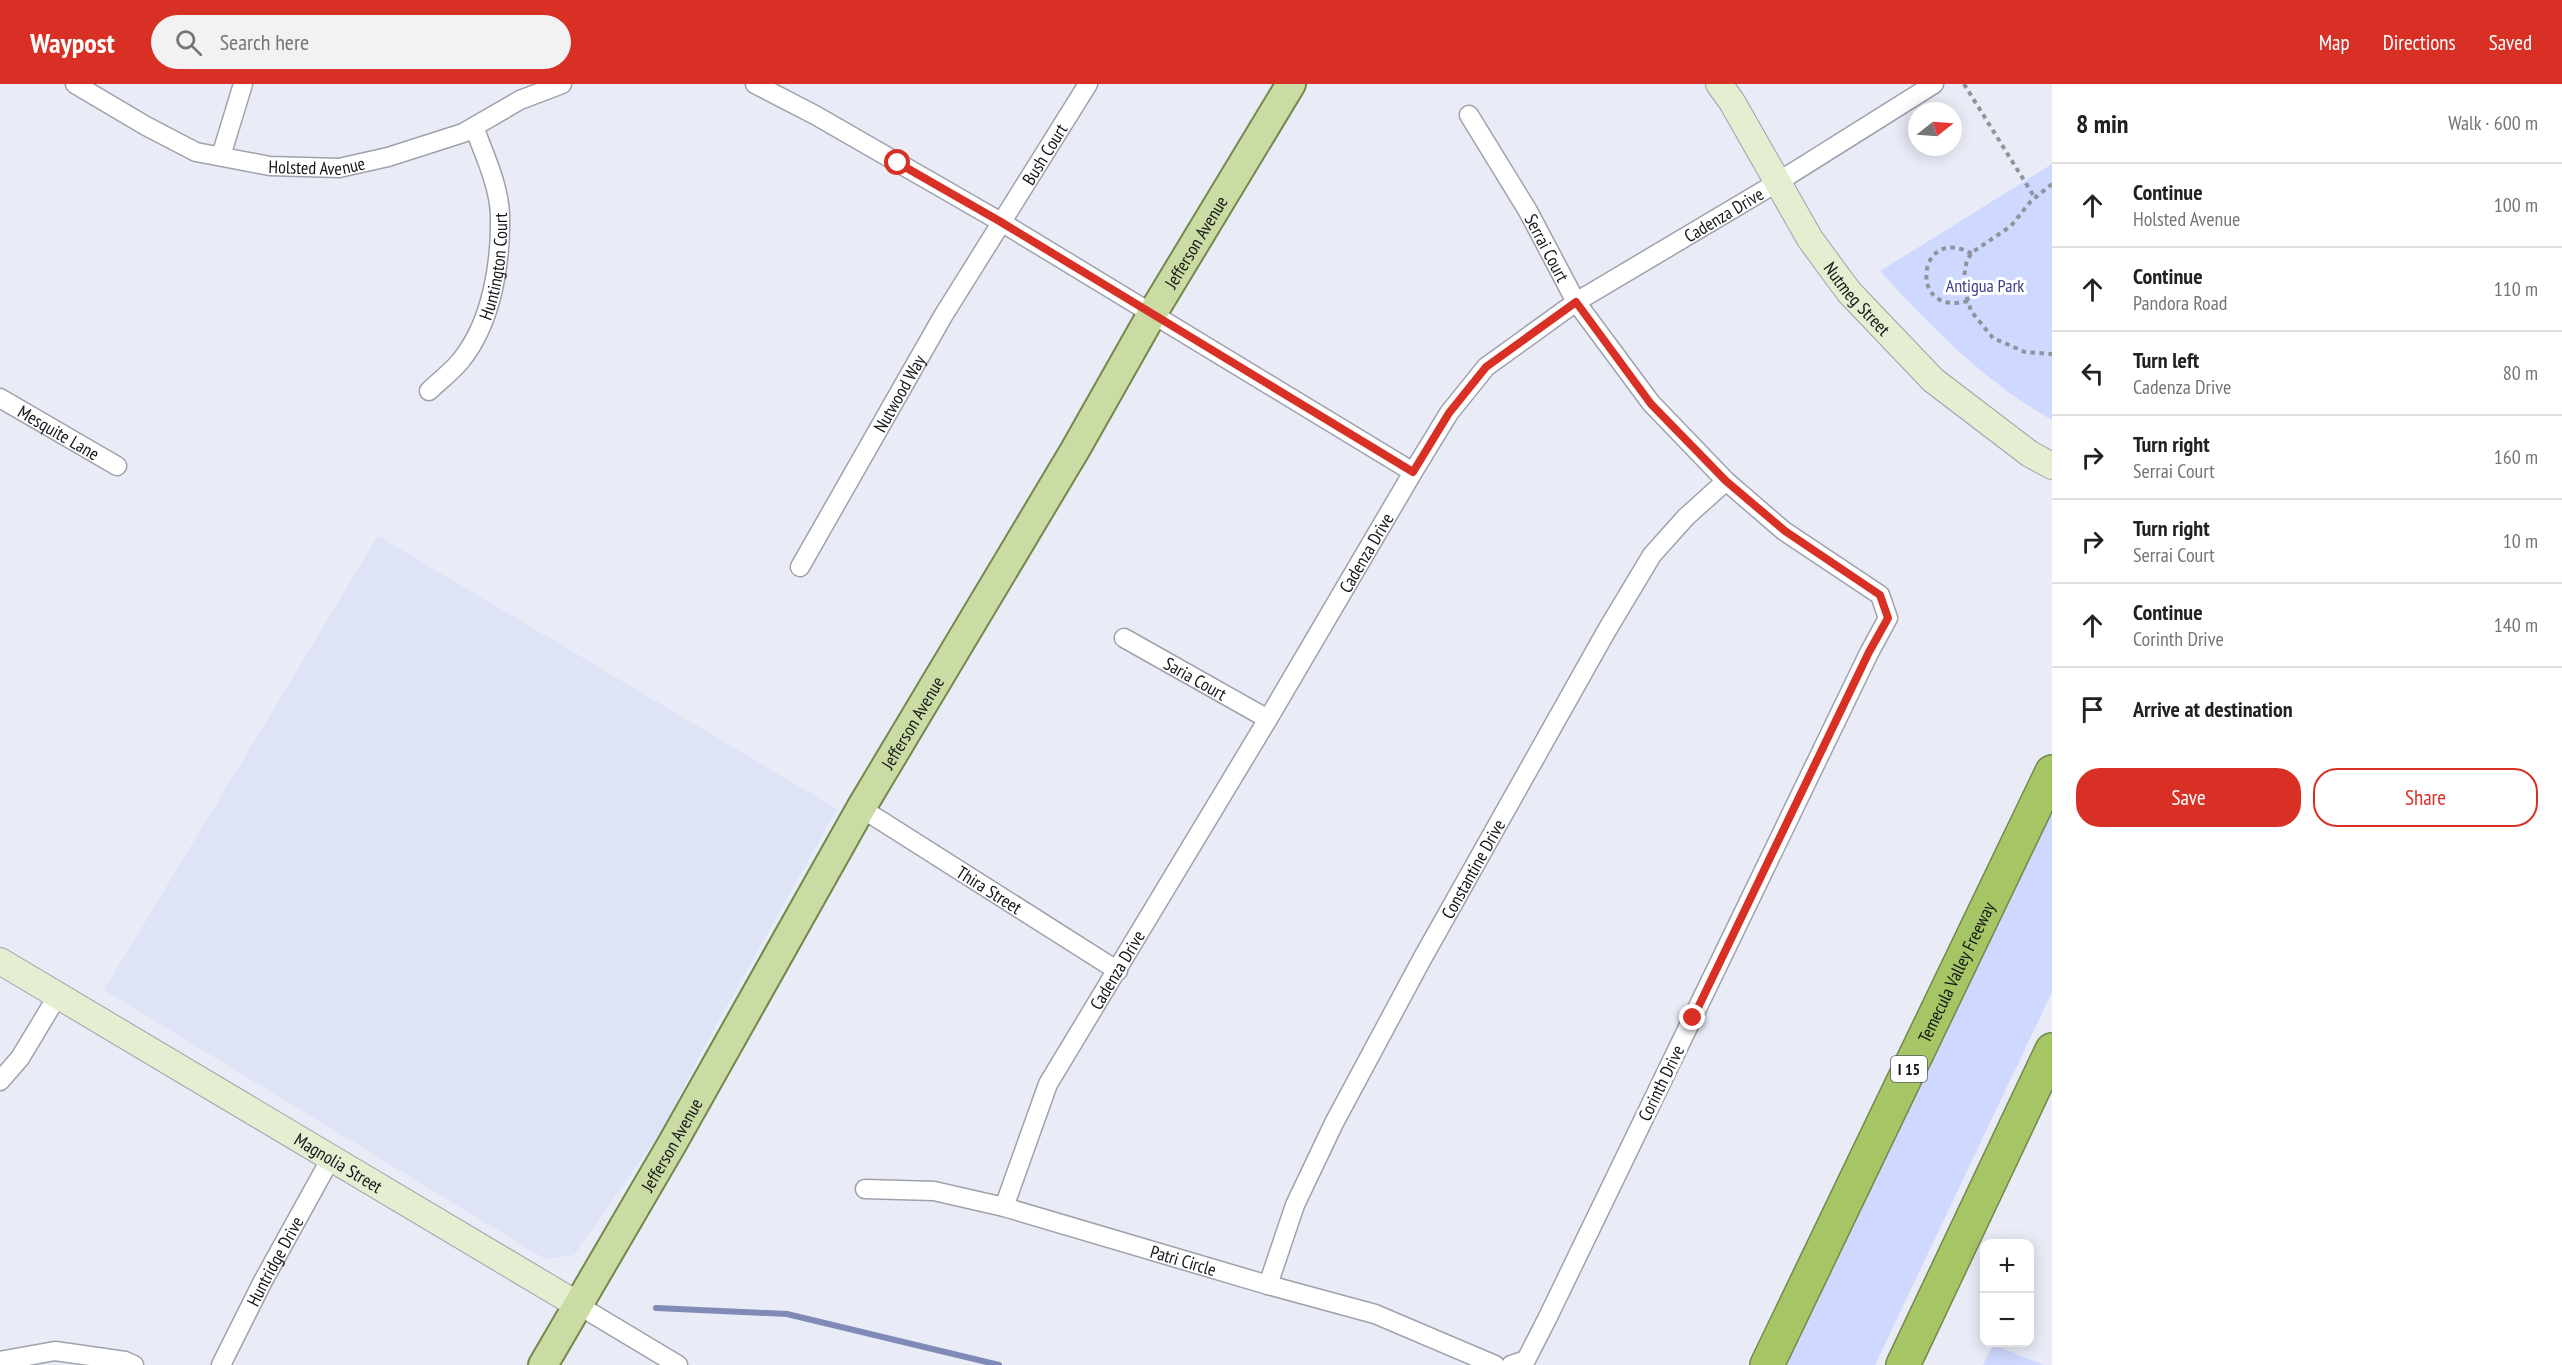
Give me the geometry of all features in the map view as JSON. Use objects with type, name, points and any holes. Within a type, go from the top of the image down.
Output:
[{"type":"highway","name":"Temecula Valley Freeway","points":[[1767,1365],[2052,772]]},
{"type":"highway","points":[[1903,1365],[2052,1050]]},
{"type":"main road","name":"Jefferson Avenue","points":[[543,1365],[672,1144],[861,808],[1075,450],[1152,314],[1291,84]]},
{"type":"street","name":"Holsted Avenue","points":[[75,84],[146,126],[196,152],[270,166],[339,168],[388,157],[463,133],[520,100],[562,84]]},
{"type":"street","points":[[221,156],[243,84]]},
{"type":"street","points":[[755,84],[815,115],[1001,222],[1413,472]]},
{"type":"street","name":"Bush Court","points":[[1001,222],[1088,84]]},
{"type":"street","name":"Nutmeg Street","points":[[1719,84],[1732,102],[1810,239],[1850,292],[1933,380],[2030,454],[2052,466]]},
{"type":"street","name":"Cadenza Drive","points":[[1004,1207],[1048,1084],[1118,971],[1449,413],[1486,367],[1576,302],[1778,182],[1934,84]]},
{"type":"street","name":"Serrai Court","points":[[1469,115],[1528,211],[1576,302],[1651,404],[1726,481],[1785,531],[1880,595],[1888,618],[1869,652]]},
{"type":"street","name":"Huntington Court","points":[[429,391],[462,359],[487,316],[497,260],[500,213],[490,172],[474,127]]},
{"type":"street","name":"Nutwood Way","points":[[800,567],[944,316],[1001,222]]},
{"type":"street","name":"Mesquite Lane","points":[[0,398],[117,466]]},
{"type":"street","name":"Constantine Drive","points":[[1268,1285],[1294,1205],[1334,1123],[1422,958],[1607,630],[1652,555],[1686,517],[1726,481]]},
{"type":"street","name":"Saria Court","points":[[1124,638],[1268,720]]},
{"type":"street","name":"Corinth Drive","points":[[1511,1365],[1526,1360],[1547,1319],[1869,652]]},
{"type":"street","name":"Thira Street","points":[[861,808],[1118,971]]},
{"type":"street","name":"Magnolia Street","points":[[0,961],[678,1365]]},
{"type":"street","points":[[0,1081],[20,1058],[58,995]]},
{"type":"street","name":"Huntridge Drive","points":[[221,1365],[263,1281],[331,1158]]},
{"type":"street","name":"Patri Circle","points":[[865,1189],[934,1191],[1004,1207],[1375,1314],[1495,1365]]},
{"type":"street","points":[[0,1361],[55,1352],[125,1361],[134,1365]]},
{"type":"path","points":[[1964,84],[2035,198]]},
{"type":"path","points":[[2052,184],[2035,198],[2011,226],[1972,254],[1967,259],[1964,272],[1971,311],[1993,338],[2025,352],[2052,354]]},
{"type":"path","points":[[1968,301],[1953,303],[1935,295],[1926,281],[1926,268],[1928,261],[1940,251],[1955,249],[1972,254]]},
{"type":"shaded area","points":[[378,536],[837,809],[705,1045],[660,1133],[574,1255],[545,1259],[104,990]]},
{"type":"green space","name":"Antigua Park","points":[[2052,164],[2052,420],[2004,389],[1960,353],[1880,271]]},
{"type":"green space","points":[[2052,812],[2052,992],[1875,1365],[1787,1365]]},
{"type":"green space","points":[[1992,1347],[1998,1347],[2044,1365],[1983,1365]]},
{"type":"waterway","points":[[656,1308],[787,1314],[999,1365]]},
{"type":"route","points":[[898,163],[1001,222],[1413,472],[1449,413],[1486,367],[1576,302],[1651,404],[1726,481],[1785,531],[1880,595],[1888,618],[1869,652],[1693,1018]]}]
